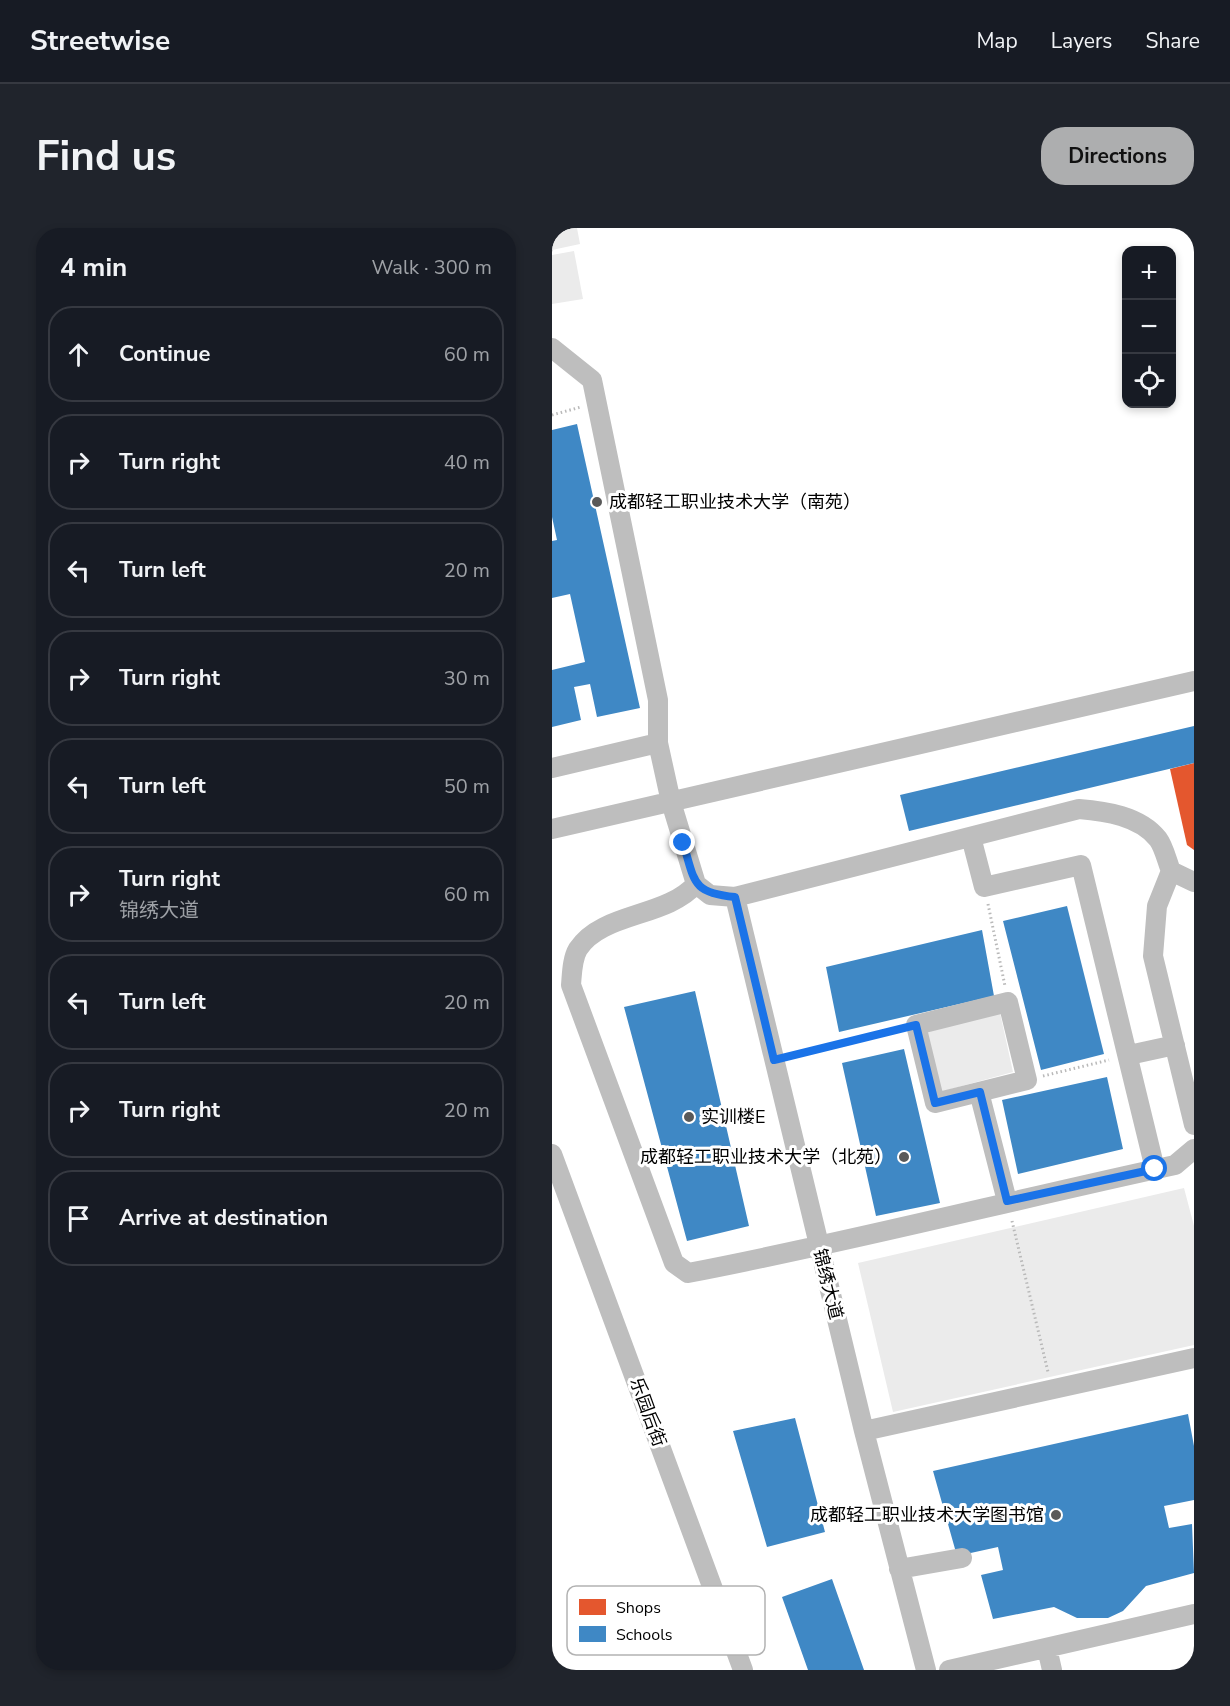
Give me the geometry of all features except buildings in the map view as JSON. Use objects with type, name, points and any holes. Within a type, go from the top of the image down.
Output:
[{"type":"street","points":[[552,348],[592,380],[658,700],[658,743],[671,802],[696,884],[710,895],[735,897],[1079,809],[1104,811],[1144,827],[1159,840],[1171,871],[1157,906],[1153,932],[1153,956],[1194,1125]]},
{"type":"street","points":[[552,829],[1194,681]]},
{"type":"street","points":[[552,768],[658,743]]},
{"type":"street","points":[[971,837],[984,888],[1081,865],[1155,1169]]},
{"type":"street","points":[[1171,871],[1194,882]]},
{"type":"street","points":[[696,884],[686,895],[667,905],[607,926],[592,935],[578,949],[573,965],[571,986],[674,1263],[688,1273],[819,1248],[1007,1201],[1175,1165],[1194,1149]]},
{"type":"street","name":"锦绣大道","points":[[735,897],[864,1431],[926,1670]]},
{"type":"street","points":[[1008,1002],[1027,1080],[935,1103],[916,1025],[1008,1002]]},
{"type":"street","points":[[1129,1055],[1175,1045]]},
{"type":"street","points":[[980,1092],[1007,1201]]},
{"type":"street","name":"乐园后街","points":[[552,1154],[712,1586]]},
{"type":"street","points":[[864,1431],[1194,1358]]},
{"type":"street","points":[[900,1569],[962,1558]]},
{"type":"street","points":[[949,1670],[1193,1613]]},
{"type":"street","points":[[1047,1648],[1052,1670]]},
{"type":"street","name":"乐园后街","points":[[737,1655],[743,1670]]},
{"type":"path","points":[[552,415],[597,403]]},
{"type":"path","points":[[984,888],[1008,1002]]},
{"type":"path","points":[[774,1060],[916,1025]]},
{"type":"path","points":[[1027,1080],[1129,1055]]},
{"type":"path","points":[[1007,1201],[1052,1389]]},
{"type":"path","points":[[1188,1670],[1194,1665]]},
{"type":"shaded area","points":[[552,228],[577,228],[580,244],[552,250]]},
{"type":"shaded area","points":[[574,251],[583,299],[552,304],[552,255]]},
{"type":"shaded area","points":[[1000,1013],[1013,1072],[940,1092],[926,1030]]},
{"type":"shaded area","points":[[1184,1188],[1194,1226],[1194,1345],[893,1412],[858,1263]]},
{"type":"place","name":"成都轻工职业技术大学（南苑）","points":[[597,502]]},
{"type":"place","name":"实训楼E","points":[[689,1117]]},
{"type":"place","name":"成都轻工职业技术大学（北苑）","points":[[904,1157]]},
{"type":"place","name":"成都轻工职业技术大学图书馆","points":[[1056,1515]]},
{"type":"route","points":[[683,843],[696,884],[710,895],[735,897],[774,1060],[916,1025],[935,1103],[980,1092],[1007,1201],[1155,1169]]}]
